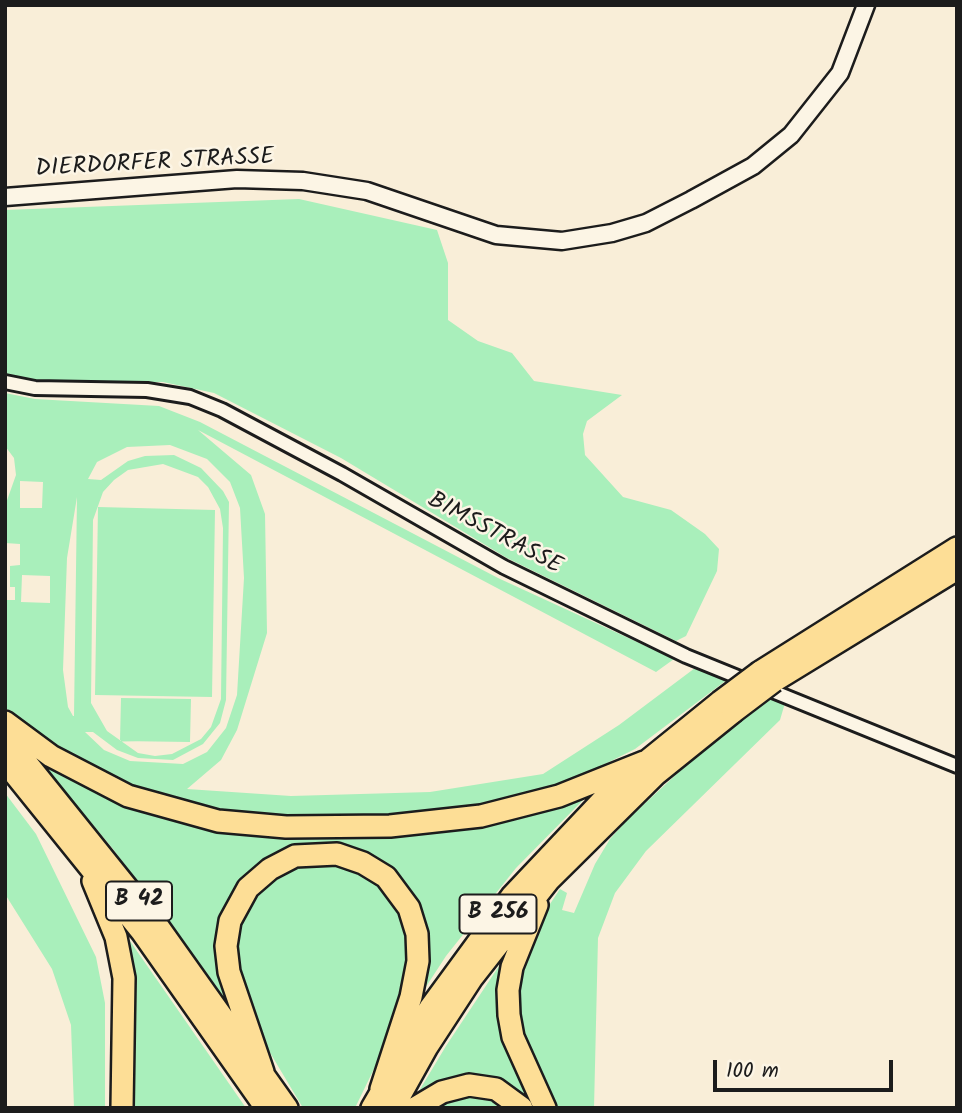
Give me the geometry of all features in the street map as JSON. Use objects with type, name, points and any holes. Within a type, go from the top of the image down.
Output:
[{"type":"highway","name":"B 256","points":[[377,1098],[454,972],[512,895],[565,837],[644,762],[957,548]]},
{"type":"highway","name":"B 256","points":[[767,677],[957,569]]},
{"type":"highway","name":"B 256","points":[[393,1108],[427,1047],[472,978],[549,880],[726,707]]},
{"type":"highway","points":[[5,722],[67,766],[128,796],[218,821],[274,827],[390,826],[481,816],[559,796],[644,762]]},
{"type":"highway","name":"B 42","points":[[5,736],[157,925],[287,1108]]},
{"type":"highway","name":"B 42","points":[[5,762],[81,853],[165,963],[266,1108]]},
{"type":"highway","points":[[81,853],[111,924],[122,965],[125,1004],[122,1108]]},
{"type":"highway","points":[[263,1072],[229,972],[226,947],[230,921],[248,888],[270,869],[295,856],[337,854],[363,863],[386,877],[409,908],[417,934],[418,961],[414,987],[377,1098]]},
{"type":"highway","points":[[545,1108],[513,1037],[508,990],[523,936],[549,880]]},
{"type":"highway","points":[[415,1108],[442,1092],[468,1085],[496,1089],[522,1108]]},
{"type":"main road","name":"DIERDORFER STRASSE","points":[[5,197],[237,179],[303,181],[367,191],[496,235],[562,241],[612,233],[646,223],[691,200],[753,166],[791,135],[841,73],[866,5]]},
{"type":"street","name":"BIMSSTRASSE","points":[[5,382],[35,388],[147,390],[201,401],[342,474],[504,567],[685,656],[957,766]]},
{"type":"green space","points":[[299,199],[437,230],[448,263],[448,320],[478,341],[512,353],[534,381],[622,395],[587,421],[583,434],[585,455],[623,497],[671,510],[705,534],[719,549],[717,571],[686,636],[676,641],[507,558],[341,458],[214,393],[163,382],[32,384],[5,374],[5,210]]},
{"type":"green space","points":[[5,393],[35,399],[159,406],[200,422],[498,578],[674,659],[656,672],[198,430],[251,475],[265,514],[267,633],[237,730],[221,760],[187,789],[291,796],[430,792],[543,774],[619,725],[695,668],[728,679],[635,749],[547,793],[431,815],[357,820],[228,816],[172,803],[101,776],[29,731],[5,707],[5,600],[15,600],[15,587],[10,587],[10,566],[20,565],[20,544],[5,543],[5,506],[16,475],[14,458],[5,446]],"holes":[[[170,445],[207,459],[230,482],[240,508],[244,578],[237,695],[226,728],[207,752],[183,764],[130,761],[104,750],[85,732],[93,732],[117,750],[138,758],[173,760],[203,744],[220,723],[226,700],[229,502],[223,491],[201,468],[174,455],[145,456],[128,461],[101,480],[88,479],[97,462],[127,447]],[[163,464],[198,477],[208,487],[220,509],[223,528],[221,699],[211,727],[201,739],[172,754],[155,756],[138,753],[107,731],[91,703],[93,520],[103,492],[128,470]],[[20,481],[43,482],[42,508],[20,508]],[[77,497],[74,716],[68,707],[63,670],[67,558]],[[22,575],[50,576],[50,603],[21,602]]]},
{"type":"green space","points":[[98,507],[215,510],[212,697],[95,695]]},
{"type":"green space","points":[[774,696],[785,703],[780,720],[646,851],[615,893],[598,938],[594,1108],[555,1108],[518,1026],[517,981],[544,913],[560,889],[567,893],[562,910],[574,913],[595,864],[610,839],[627,820],[734,721]]},
{"type":"green space","points":[[121,698],[191,699],[190,742],[120,741]]},
{"type":"green space","points":[[32,752],[56,768],[306,835],[588,795],[516,868],[446,956],[418,999],[416,907],[334,846],[231,900],[236,1016],[113,849]]},
{"type":"green space","points":[[5,793],[36,834],[96,957],[105,1003],[105,1108],[74,1108],[71,1025],[52,969],[5,894]]},
{"type":"green space","points":[[342,862],[376,878],[400,904],[412,960],[389,1038],[355,1108],[303,1108],[250,1019],[233,966],[239,918],[262,882],[299,863]]},
{"type":"green space","points":[[123,931],[246,1108],[131,1108]]},
{"type":"green space","points":[[509,951],[506,979],[542,1108],[531,1108],[520,1095],[423,1094],[419,1091],[446,1046]]},
{"type":"green space","points":[[476,1091],[515,1108],[426,1108]]}]
